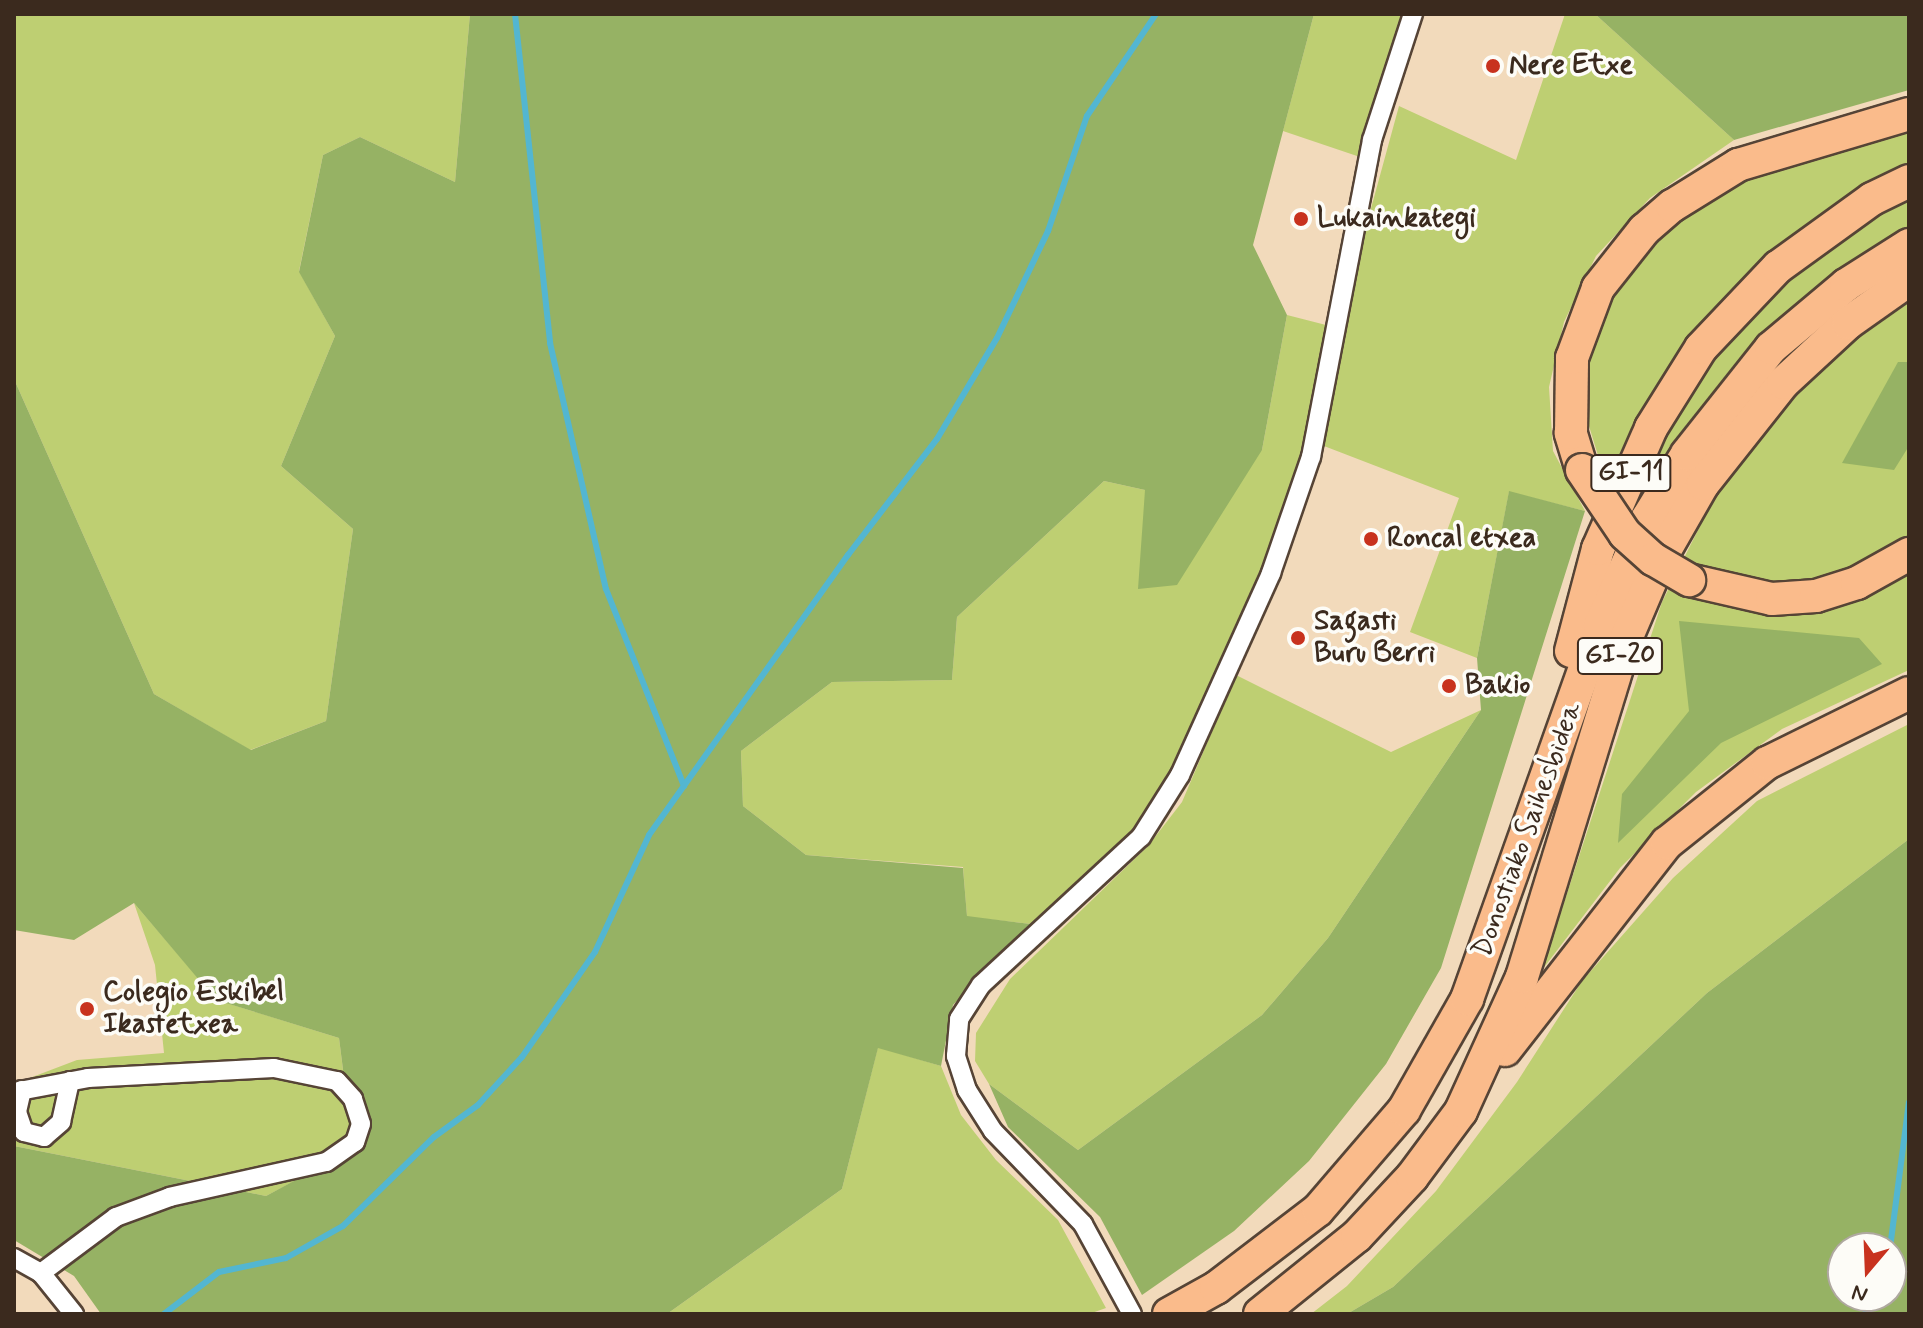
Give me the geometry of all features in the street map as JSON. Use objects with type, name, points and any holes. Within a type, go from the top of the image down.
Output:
[{"type":"highway","points":[[1909,114],[1738,165],[1672,206],[1644,230],[1598,288],[1572,358],[1571,433],[1582,470],[1625,534],[1653,559],[1689,580],[1772,599],[1816,596],[1857,583],[1909,554]]},
{"type":"highway","name":"GI-11","points":[[1515,867],[1598,549],[1651,428],[1701,348],[1778,267],[1872,199],[1909,181]]},
{"type":"highway","name":"Donostiako Saihesbidea","points":[[1169,1314],[1216,1288],[1318,1210],[1404,1110],[1467,999],[1611,596],[1647,519],[1687,454],[1771,348],[1846,285],[1909,245]]},
{"type":"highway","name":"Donostiako Saihesbidea","points":[[1260,1314],[1326,1264],[1386,1207],[1461,1111],[1522,977],[1626,639],[1680,521],[1727,448],[1783,383],[1848,323],[1909,280]]},
{"type":"highway","points":[[1461,1111],[1559,975],[1667,843],[1767,763],[1909,693]]},
{"type":"street","points":[[1132,1314],[1083,1224],[993,1131],[967,1090],[956,1056],[959,1019],[981,985],[1141,837],[1180,775],[1271,573],[1311,457],[1372,140],[1413,14]]},
{"type":"street","points":[[41,1273],[130,1212],[170,1197],[326,1162],[355,1142],[361,1124],[353,1099],[337,1081],[319,1074],[274,1068],[70,1081],[18,1091],[17,1112],[24,1132],[44,1137],[61,1122],[70,1081]]},
{"type":"street","points":[[14,1258],[41,1273],[74,1314]]},
{"type":"green space","points":[[14,14],[470,14],[455,182],[360,137],[323,155],[299,271],[335,336],[281,466],[353,529],[326,721],[250,750],[154,694],[14,379]]},
{"type":"green space","points":[[470,14],[1314,14],[1253,245],[1287,315],[1262,450],[1177,585],[1138,589],[1145,490],[1104,481],[957,617],[952,680],[832,682],[741,751],[743,806],[806,855],[963,868],[967,916],[1031,924],[953,1005],[941,1066],[878,1048],[842,1189],[667,1314],[101,1314],[74,1276],[14,1240],[14,1146],[266,1196],[353,1149],[339,1038],[216,1000],[134,903],[74,940],[14,930],[14,379],[154,694],[251,750],[326,721],[353,529],[281,466],[335,336],[299,272],[323,155],[360,137],[455,182]]},
{"type":"green space","points":[[1314,14],[1406,14],[1360,157],[1283,131]]},
{"type":"green space","points":[[1565,14],[1595,14],[1734,140],[1650,198],[1596,256],[1564,322],[1549,387],[1553,451],[1585,511],[1509,492],[1477,658],[1410,632],[1459,498],[1324,446],[1367,223],[1399,106],[1516,160]]},
{"type":"green space","points":[[1595,14],[1909,14],[1909,90],[1734,140]]},
{"type":"green space","points":[[1909,128],[1909,670],[1782,729],[1696,792],[1620,868],[1542,970],[1662,602],[1701,524],[1604,475],[1589,426],[1590,358],[1610,303],[1645,253],[1698,207],[1753,174]]},
{"type":"green space","points":[[1287,315],[1326,325],[1292,499],[1165,790],[1127,836],[1031,924],[967,917],[963,867],[806,855],[743,806],[741,751],[832,682],[952,680],[957,617],[1104,481],[1145,490],[1262,450]]},
{"type":"green space","points":[[1898,362],[1909,362],[1909,446],[1894,470],[1842,463]]},
{"type":"green space","points":[[1509,491],[1585,511],[1441,968],[1386,1064],[1309,1161],[1234,1231],[1142,1295],[1100,1217],[1008,1127],[989,1084],[1078,1150],[1262,1015],[1328,938],[1481,710],[1477,658]]},
{"type":"green space","points":[[1679,621],[1859,638],[1882,664],[1721,743],[1618,843],[1622,794],[1689,711]]},
{"type":"green space","points":[[1236,675],[1391,752],[1481,710],[1328,938],[1262,1015],[1078,1150],[989,1084],[975,1061],[976,1033],[1010,979],[1148,846],[1182,802]]},
{"type":"green space","points":[[1909,724],[1909,839],[1707,993],[1393,1287],[1347,1314],[1311,1314],[1347,1286],[1436,1191],[1517,1082],[1582,981],[1673,878],[1757,801]]},
{"type":"green space","points":[[1909,839],[1909,1314],[1347,1314],[1393,1287],[1707,993]]},
{"type":"green space","points":[[134,903],[217,1000],[339,1038],[353,1150],[266,1196],[14,1146],[14,1084],[77,1060],[164,1053],[155,965]]},
{"type":"green space","points":[[878,1047],[941,1066],[961,1115],[996,1160],[1058,1220],[1106,1308],[1089,1314],[667,1314],[842,1189]]},
{"type":"waterway","points":[[515,14],[550,343],[606,589],[684,786]]},
{"type":"waterway","points":[[164,1314],[219,1272],[286,1258],[343,1226],[434,1137],[478,1105],[522,1057],[595,952],[649,835],[848,555],[937,439],[997,338],[1048,231],[1087,116],[1156,14]]},
{"type":"waterway","points":[[1892,1232],[1909,1102]]},
{"type":"place","name":"Nere Etxe","points":[[1493,66]]},
{"type":"place","name":"Lukainkategi","points":[[1301,219]]},
{"type":"place","name":"Roncal etxea","points":[[1371,539]]},
{"type":"place","name":"Sagasti Buru Berri","points":[[1298,638]]},
{"type":"place","name":"Bakio","points":[[1449,686]]},
{"type":"place","name":"Colegio Eskibel Ikastetxea","points":[[87,1009]]}]
